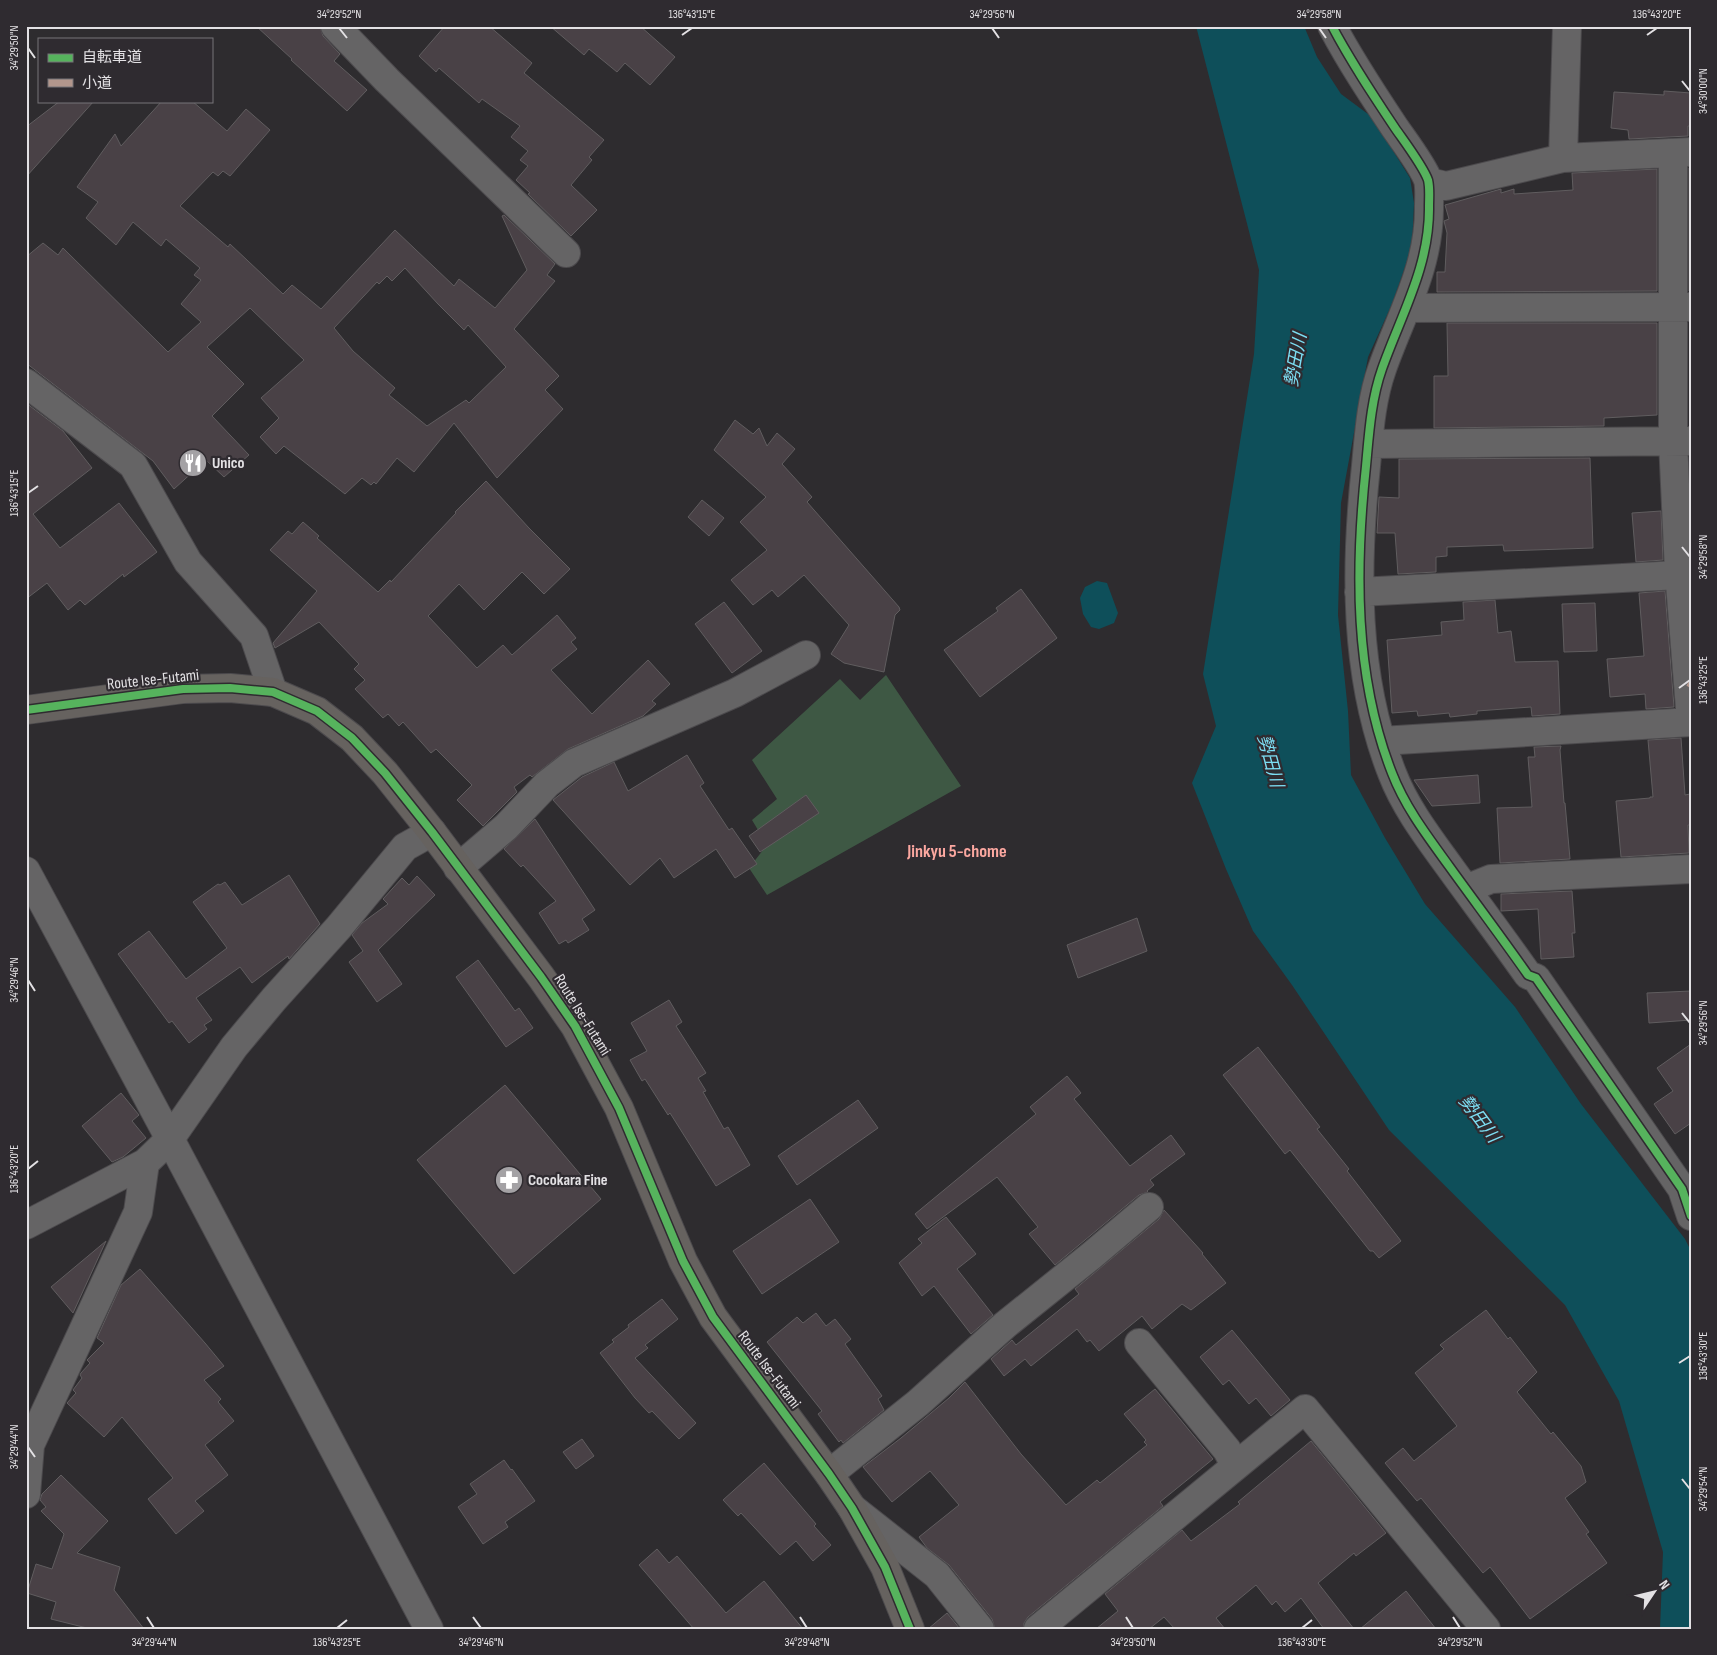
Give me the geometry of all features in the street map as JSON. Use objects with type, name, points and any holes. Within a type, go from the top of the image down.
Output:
[{"type":"main road","name":"Route Ise-Futami","points":[[26,710],[184,689],[230,688],[274,692],[317,711],[352,738],[385,773],[432,832],[541,977],[575,1026],[619,1108],[683,1262],[713,1317],[852,1508],[885,1567],[910,1629]]},
{"type":"street","points":[[335,26],[387,80],[566,253]]},
{"type":"street","points":[[1332,26],[1346,53],[1409,148],[1429,182],[1427,247],[1407,308],[1381,371],[1373,402],[1362,503],[1359,592],[1363,661],[1381,741],[1392,774],[1408,806],[1528,975],[1536,978],[1686,1182],[1691,1216]]},
{"type":"street","points":[[1563,158],[1567,26]]},
{"type":"street","points":[[1381,741],[1691,722],[1683,572],[1682,152],[1563,158],[1446,186],[1429,182]]},
{"type":"street","points":[[1407,308],[1682,307]]},
{"type":"street","points":[[26,383],[133,465],[188,562],[254,636],[274,692]]},
{"type":"street","points":[[1368,444],[1682,441]]},
{"type":"street","points":[[1359,592],[1683,572]]},
{"type":"street","points":[[458,868],[506,827],[547,784],[574,763],[735,693],[806,655]]},
{"type":"street","points":[[26,1225],[145,1163],[170,1139],[234,1047],[274,999],[339,927],[405,847],[432,832]]},
{"type":"street","points":[[1466,889],[1491,879],[1691,869]]},
{"type":"street","points":[[26,870],[429,1629]]},
{"type":"street","points":[[26,1494],[30,1445],[138,1212],[145,1163]]},
{"type":"street","points":[[829,1474],[918,1403],[1005,1325],[1149,1207]]},
{"type":"street","points":[[1139,1343],[1227,1450],[1236,1465]]},
{"type":"street","points":[[1038,1629],[1305,1409],[1486,1629]]},
{"type":"street","points":[[852,1508],[937,1575],[980,1629]]},
{"type":"green space","points":[[886,675],[961,786],[767,895],[749,868],[767,845],[752,820],[777,799],[752,760],[840,679],[860,700]]},
{"type":"water","name":"勢田川","points":[[1196,26],[1304,26],[1317,57],[1341,94],[1372,117],[1410,178],[1414,203],[1412,247],[1392,304],[1368,357],[1341,503],[1338,615],[1348,711],[1351,775],[1385,838],[1425,904],[1515,1007],[1581,1104],[1685,1239],[1691,1251],[1691,1629],[1660,1629],[1663,1552],[1619,1401],[1565,1305],[1389,1130],[1292,985],[1253,931],[1192,783],[1216,726],[1203,674],[1254,354],[1259,270]]},
{"type":"water","points":[[1097,581],[1107,583],[1118,613],[1114,623],[1099,629],[1091,627],[1083,614],[1080,598],[1085,587]]},
{"type":"building","points":[[256,26],[320,26],[323,36],[340,54],[334,61],[367,90],[347,111]]},
{"type":"building","points":[[445,26],[489,26],[532,63],[524,73],[604,140],[589,157],[592,160],[571,185],[597,210],[571,236],[516,180],[528,166],[520,160],[528,151],[511,137],[520,126],[482,99],[479,103],[439,68],[436,72],[419,56]]},
{"type":"building","points":[[550,26],[640,26],[675,57],[650,85],[625,63],[617,72],[589,49],[584,55]]},
{"type":"building","points":[[1664,91],[1691,93],[1691,126],[1688,126],[1688,136],[1629,139],[1628,130],[1611,128],[1614,92],[1664,95]]},
{"type":"building","points":[[59,102],[93,102],[26,177],[26,127]]},
{"type":"building","points":[[161,102],[193,102],[227,131],[246,109],[270,130],[230,176],[223,171],[218,176],[213,172],[180,206],[228,247],[230,244],[283,294],[292,285],[321,309],[395,230],[454,286],[459,279],[495,308],[527,270],[502,216],[504,215],[555,264],[547,275],[555,281],[514,329],[559,376],[545,390],[563,409],[497,478],[454,423],[414,472],[397,458],[376,484],[374,482],[371,485],[362,478],[345,494],[284,446],[276,454],[260,437],[279,418],[261,398],[304,360],[250,308],[207,347],[244,384],[212,416],[249,455],[224,477],[206,460],[174,489],[153,461],[26,363],[26,257],[43,243],[58,255],[63,248],[168,352],[201,322],[181,304],[201,280],[194,275],[200,268],[166,239],[161,246],[133,222],[116,245],[86,218],[98,202],[77,187],[115,134],[121,146]],"holes":[[[405,268],[464,330],[468,325],[506,367],[469,403],[466,400],[427,426],[389,395],[395,388],[353,351],[334,328],[377,282],[379,284],[387,276],[392,281]]]},
{"type":"building","points":[[1689,168],[1691,181],[1691,291],[1689,291]]},
{"type":"building","points":[[1657,169],[1657,291],[1437,292],[1437,272],[1445,272],[1447,233],[1444,221],[1449,219],[1445,205],[1501,189],[1501,193],[1514,189],[1514,194],[1573,190],[1572,173]]},
{"type":"building","points":[[1447,323],[1657,323],[1657,415],[1604,418],[1604,426],[1434,428],[1434,376],[1448,376]]},
{"type":"building","points":[[26,403],[63,431],[92,468],[33,514],[60,548],[119,503],[157,552],[124,577],[123,574],[85,605],[80,600],[68,610],[47,583],[26,599]]},
{"type":"building","points":[[735,420],[753,434],[759,428],[767,446],[777,433],[795,449],[782,464],[812,497],[807,502],[899,607],[900,610],[895,615],[884,672],[844,663],[831,654],[849,625],[804,575],[778,597],[772,590],[753,605],[731,580],[767,550],[740,522],[766,497],[714,450]]},
{"type":"building","points":[[1590,458],[1593,548],[1504,551],[1503,545],[1447,547],[1447,556],[1436,557],[1436,572],[1398,574],[1395,533],[1377,533],[1379,497],[1399,498],[1399,459]]},
{"type":"building","points":[[486,481],[570,569],[544,594],[522,572],[484,610],[459,584],[428,616],[477,668],[503,645],[512,655],[557,615],[576,638],[571,642],[577,649],[551,670],[592,714],[648,660],[670,684],[652,701],[656,704],[643,716],[568,749],[532,777],[530,775],[514,787],[517,792],[483,826],[457,800],[472,785],[436,749],[431,753],[403,722],[399,726],[388,714],[383,718],[355,689],[365,680],[354,669],[359,664],[319,622],[275,648],[273,643],[317,591],[270,550],[288,531],[292,534],[303,522],[319,536],[317,538],[378,592],[390,580],[391,582]]},
{"type":"building","points":[[702,500],[724,518],[709,536],[688,517]]},
{"type":"building","points":[[1661,511],[1663,560],[1636,562],[1632,513]]},
{"type":"building","points":[[1021,589],[1057,638],[980,697],[944,650],[998,611],[996,608]]},
{"type":"building","points":[[1665,591],[1674,707],[1646,709],[1645,694],[1610,697],[1607,659],[1644,656],[1639,593]]},
{"type":"building","points":[[1495,600],[1498,633],[1511,631],[1515,662],[1558,661],[1560,714],[1532,716],[1531,707],[1477,711],[1477,714],[1450,717],[1449,713],[1418,716],[1417,711],[1392,713],[1387,640],[1442,635],[1441,622],[1464,620],[1463,602]]},
{"type":"building","points":[[724,602],[762,651],[732,673],[695,624]]},
{"type":"building","points":[[1595,603],[1597,651],[1564,652],[1562,604]]},
{"type":"building","points":[[1681,738],[1685,795],[1690,794],[1691,825],[1688,825],[1689,853],[1621,857],[1616,801],[1653,797],[1648,740]]},
{"type":"building","points":[[1561,746],[1564,803],[1570,859],[1500,863],[1497,808],[1532,807],[1528,757],[1535,757],[1534,747]]},
{"type":"building","points":[[687,755],[704,783],[700,786],[729,830],[732,828],[757,864],[735,878],[716,849],[674,878],[660,858],[630,885],[553,800],[582,777],[614,762],[628,791]]},
{"type":"building","points":[[1478,775],[1480,803],[1432,806],[1414,780]]},
{"type":"building","points":[[806,795],[819,813],[760,852],[749,836]]},
{"type":"building","points":[[535,819],[595,910],[582,919],[589,930],[568,943],[566,940],[559,944],[539,913],[556,901],[523,865],[521,867],[504,849]]},
{"type":"building","points":[[289,875],[320,924],[289,959],[288,956],[252,983],[240,967],[196,998],[212,1020],[204,1025],[207,1029],[189,1043],[172,1021],[169,1023],[118,954],[149,931],[186,979],[227,948],[193,902],[218,884],[220,885],[225,882],[242,905]]},
{"type":"building","points":[[417,876],[435,895],[378,950],[402,984],[377,1002],[349,962],[363,951],[352,935],[362,923],[388,904],[383,899],[402,878],[409,885]]},
{"type":"building","points":[[1572,891],[1575,933],[1572,933],[1574,957],[1541,959],[1538,909],[1501,911],[1501,894]]},
{"type":"building","points":[[1137,918],[1147,951],[1078,978],[1067,945]]},
{"type":"building","points":[[478,960],[515,1011],[519,1008],[533,1028],[506,1047],[456,977]]},
{"type":"building","points":[[1691,991],[1691,1020],[1649,1023],[1647,993]]},
{"type":"building","points":[[669,1000],[682,1022],[676,1026],[706,1073],[698,1078],[706,1091],[703,1092],[724,1129],[728,1127],[750,1165],[716,1186],[670,1113],[668,1115],[645,1079],[642,1081],[630,1060],[647,1051],[631,1023]]},
{"type":"building","points":[[1691,1044],[1691,1123],[1675,1134],[1654,1104],[1673,1091],[1657,1068]]},
{"type":"building","points":[[1258,1047],[1320,1127],[1317,1129],[1349,1169],[1347,1171],[1401,1241],[1379,1258],[1373,1251],[1370,1251],[1290,1150],[1285,1154],[1223,1075]]},
{"type":"building","points":[[1067,1076],[1081,1093],[1074,1099],[1130,1166],[1171,1135],[1185,1154],[1150,1180],[1154,1185],[1148,1192],[1139,1195],[1055,1265],[1029,1234],[1038,1227],[997,1177],[927,1229],[915,1214],[1036,1114],[1030,1107]]},
{"type":"building","name":"Cocokara Fine","points":[[505,1085],[601,1199],[514,1274],[417,1160]]},
{"type":"building","points":[[121,1093],[139,1115],[132,1121],[146,1138],[123,1157],[112,1162],[82,1126]]},
{"type":"building","points":[[858,1100],[878,1128],[797,1185],[778,1156]]},
{"type":"building","points":[[810,1199],[839,1242],[762,1294],[733,1251]]},
{"type":"building","points":[[1164,1210],[1203,1253],[1226,1283],[1191,1310],[1182,1304],[1152,1329],[1142,1316],[1099,1351],[1090,1340],[1087,1342],[1077,1329],[1031,1366],[1025,1359],[1004,1376],[991,1359],[1012,1340],[1016,1345],[1079,1294],[1075,1289],[1159,1219]]},
{"type":"building","points":[[946,1217],[976,1254],[957,1269],[993,1315],[971,1334],[934,1286],[922,1296],[899,1263],[922,1243],[918,1239]]},
{"type":"building","points":[[106,1241],[73,1313],[51,1287]]},
{"type":"building","points":[[140,1269],[224,1366],[204,1380],[221,1399],[218,1402],[234,1421],[205,1445],[228,1475],[195,1501],[204,1511],[176,1534],[148,1499],[173,1478],[122,1417],[104,1437],[67,1403],[76,1393],[73,1390],[82,1378],[81,1373],[90,1363],[87,1360],[104,1343],[97,1338],[121,1285]]},
{"type":"building","points":[[662,1299],[678,1319],[645,1345],[648,1348],[635,1358],[696,1423],[679,1439],[652,1411],[649,1413],[635,1398],[600,1353],[614,1342],[612,1340],[629,1327],[628,1325]]},
{"type":"building","points":[[1486,1310],[1537,1372],[1517,1392],[1551,1434],[1553,1432],[1581,1466],[1586,1482],[1565,1498],[1589,1532],[1586,1534],[1607,1563],[1530,1619],[1490,1567],[1483,1573],[1421,1498],[1417,1501],[1385,1463],[1403,1448],[1414,1461],[1457,1426],[1415,1373],[1444,1349],[1440,1345]]},
{"type":"building","points":[[816,1313],[826,1326],[835,1319],[851,1339],[845,1344],[882,1396],[878,1399],[884,1410],[843,1443],[841,1440],[839,1442],[818,1414],[822,1411],[767,1342],[797,1317],[803,1323]]},
{"type":"building","points":[[1232,1330],[1290,1400],[1271,1416],[1256,1398],[1249,1404],[1229,1380],[1223,1385],[1200,1357]]},
{"type":"building","points":[[965,1382],[1021,1454],[1066,1505],[1097,1480],[1100,1483],[1147,1445],[1144,1442],[1146,1440],[1124,1414],[1155,1389],[1213,1459],[1160,1502],[1163,1506],[1028,1617],[1023,1629],[995,1629],[992,1619],[949,1565],[927,1548],[919,1537],[959,1505],[930,1471],[892,1502],[863,1467],[949,1398]]},
{"type":"building","points":[[582,1439],[594,1456],[576,1469],[563,1452]]},
{"type":"building","points":[[1311,1441],[1386,1533],[1356,1556],[1354,1553],[1318,1583],[1354,1629],[1324,1629],[1301,1598],[1285,1612],[1276,1601],[1272,1605],[1256,1585],[1216,1618],[1225,1629],[1175,1629],[1164,1617],[1149,1629],[1096,1629],[1118,1611],[1105,1594],[1182,1530],[1191,1541],[1240,1504],[1238,1502]]},
{"type":"building","points":[[504,1460],[535,1501],[505,1522],[508,1527],[483,1544],[458,1507],[477,1494],[470,1484]]},
{"type":"building","points":[[764,1463],[816,1524],[814,1526],[831,1545],[813,1561],[796,1541],[780,1555],[741,1513],[738,1516],[723,1500]]},
{"type":"building","points":[[61,1475],[108,1521],[77,1553],[120,1567],[114,1590],[144,1629],[91,1629],[51,1619],[56,1602],[27,1593],[36,1564],[52,1569],[64,1534],[41,1511],[46,1507],[40,1500],[42,1494]]},
{"type":"building","points":[[657,1549],[669,1563],[677,1556],[726,1613],[764,1581],[803,1629],[694,1629],[639,1565]]},
{"type":"building","points":[[1406,1591],[1436,1629],[1360,1629]]},
{"type":"building","points":[[947,1613],[960,1629],[928,1629]]},
{"type":"cycle path","points":[[1332,26],[1362,78],[1422,168],[1429,186],[1428,228],[1420,270],[1382,369],[1375,393],[1369,429],[1362,504],[1359,582],[1364,660],[1370,698],[1380,736],[1392,773],[1403,798],[1433,844],[1528,975],[1536,978],[1682,1189],[1691,1216]]},
{"type":"cycle path","points":[[26,710],[183,689],[230,688],[273,692],[317,711],[352,738],[385,773],[432,832],[541,977],[575,1026],[619,1108],[683,1261],[713,1317],[852,1508],[885,1567],[910,1629]]},
{"type":"place","name":"Unico","points":[[193,463]]},
{"type":"place","name":"Cocokara Fine","points":[[509,1180]]},
{"type":"district","name":"Jinkyu 5-chome","points":[[957,851]]}]
